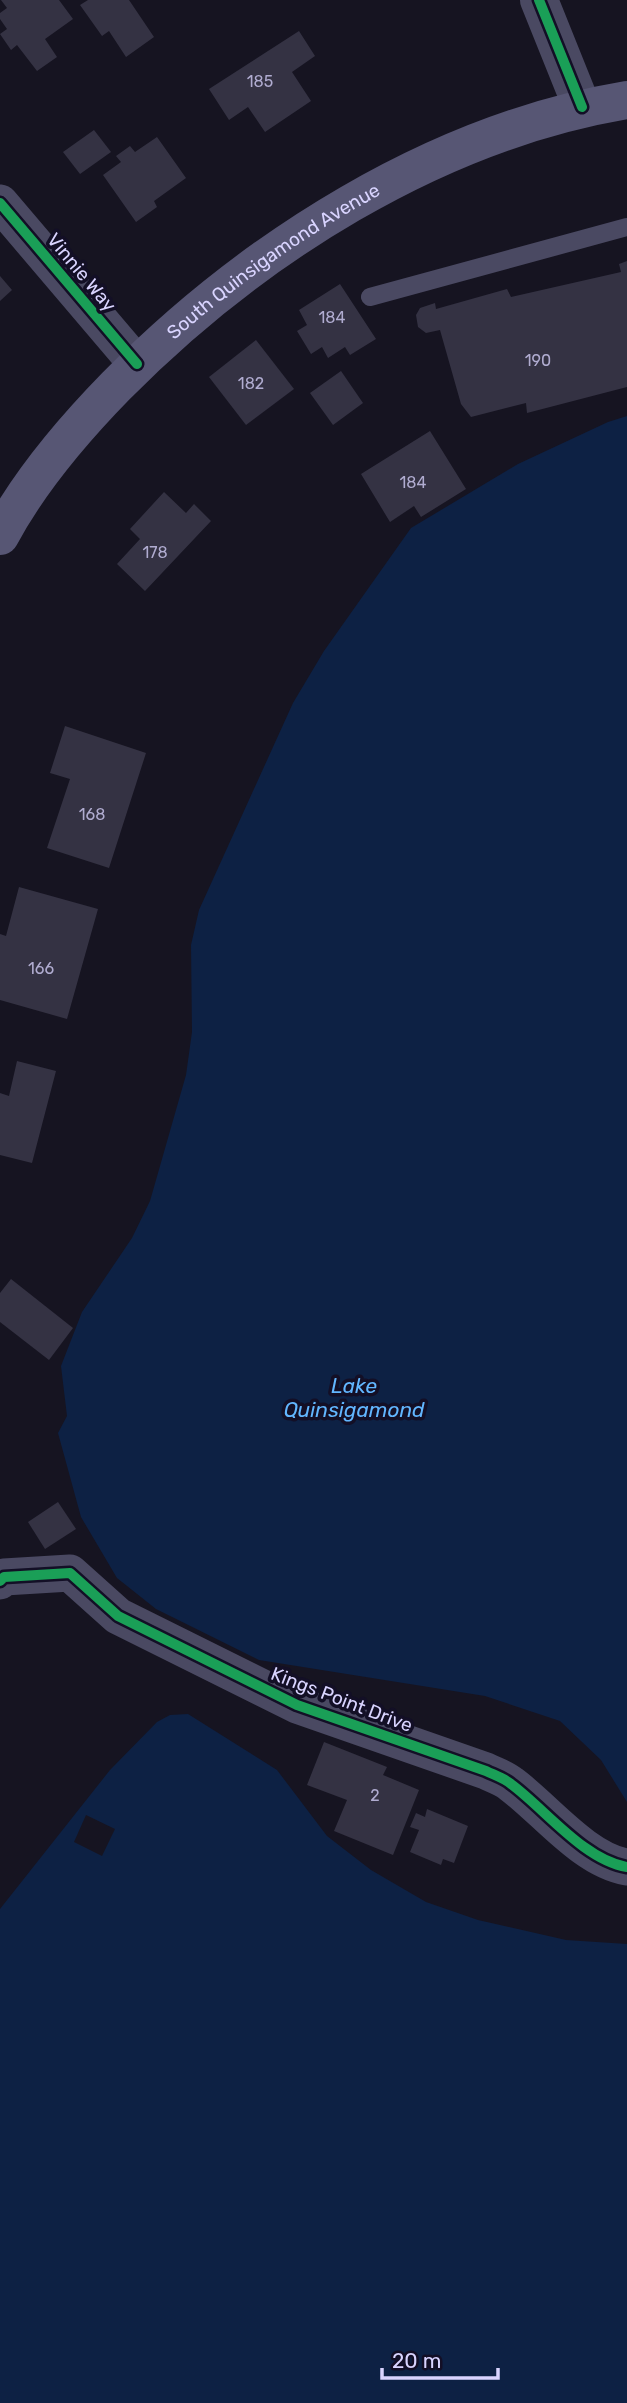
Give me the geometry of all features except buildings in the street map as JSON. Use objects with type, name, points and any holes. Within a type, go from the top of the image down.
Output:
[{"type":"main road","name":"South Quinsigamond Avenue","points":[[0,536],[31,485],[64,443],[137,364],[232,281],[343,209],[448,155],[536,120],[582,107],[627,100]]},
{"type":"street","points":[[539,0],[582,107]]},
{"type":"street","name":"Vinnie Way","points":[[0,203],[137,364]]},
{"type":"street","name":"Kings Point Drive","points":[[0,1581],[4,1577],[70,1573],[118,1616],[298,1705],[486,1771],[510,1783],[557,1826],[611,1864],[627,1867]]},
{"type":"lane","points":[[370,296],[627,228]]},
{"type":"water","name":"Lake Quinsigamond","points":[[627,416],[627,1802],[601,1760],[560,1721],[485,1696],[259,1660],[156,1609],[117,1578],[81,1517],[58,1433],[67,1416],[61,1366],[82,1312],[132,1238],[150,1201],[186,1075],[192,1032],[191,945],[199,910],[293,703],[324,651],[411,528],[518,464],[608,422]]},
{"type":"water","points":[[188,1714],[277,1770],[327,1836],[371,1870],[426,1902],[478,1920],[566,1940],[627,1944],[627,2403],[0,2403],[0,1909],[110,1770],[157,1722],[170,1715]]},
{"type":"pier","points":[[86,1815],[115,1829],[102,1856],[74,1842]]},
{"type":"cycle path","points":[[539,0],[582,107]]},
{"type":"cycle path","points":[[0,203],[137,364]]},
{"type":"cycle path","points":[[0,1581],[4,1577],[70,1573],[118,1616],[297,1705],[502,1778],[580,1844],[596,1855],[627,1867]]}]
